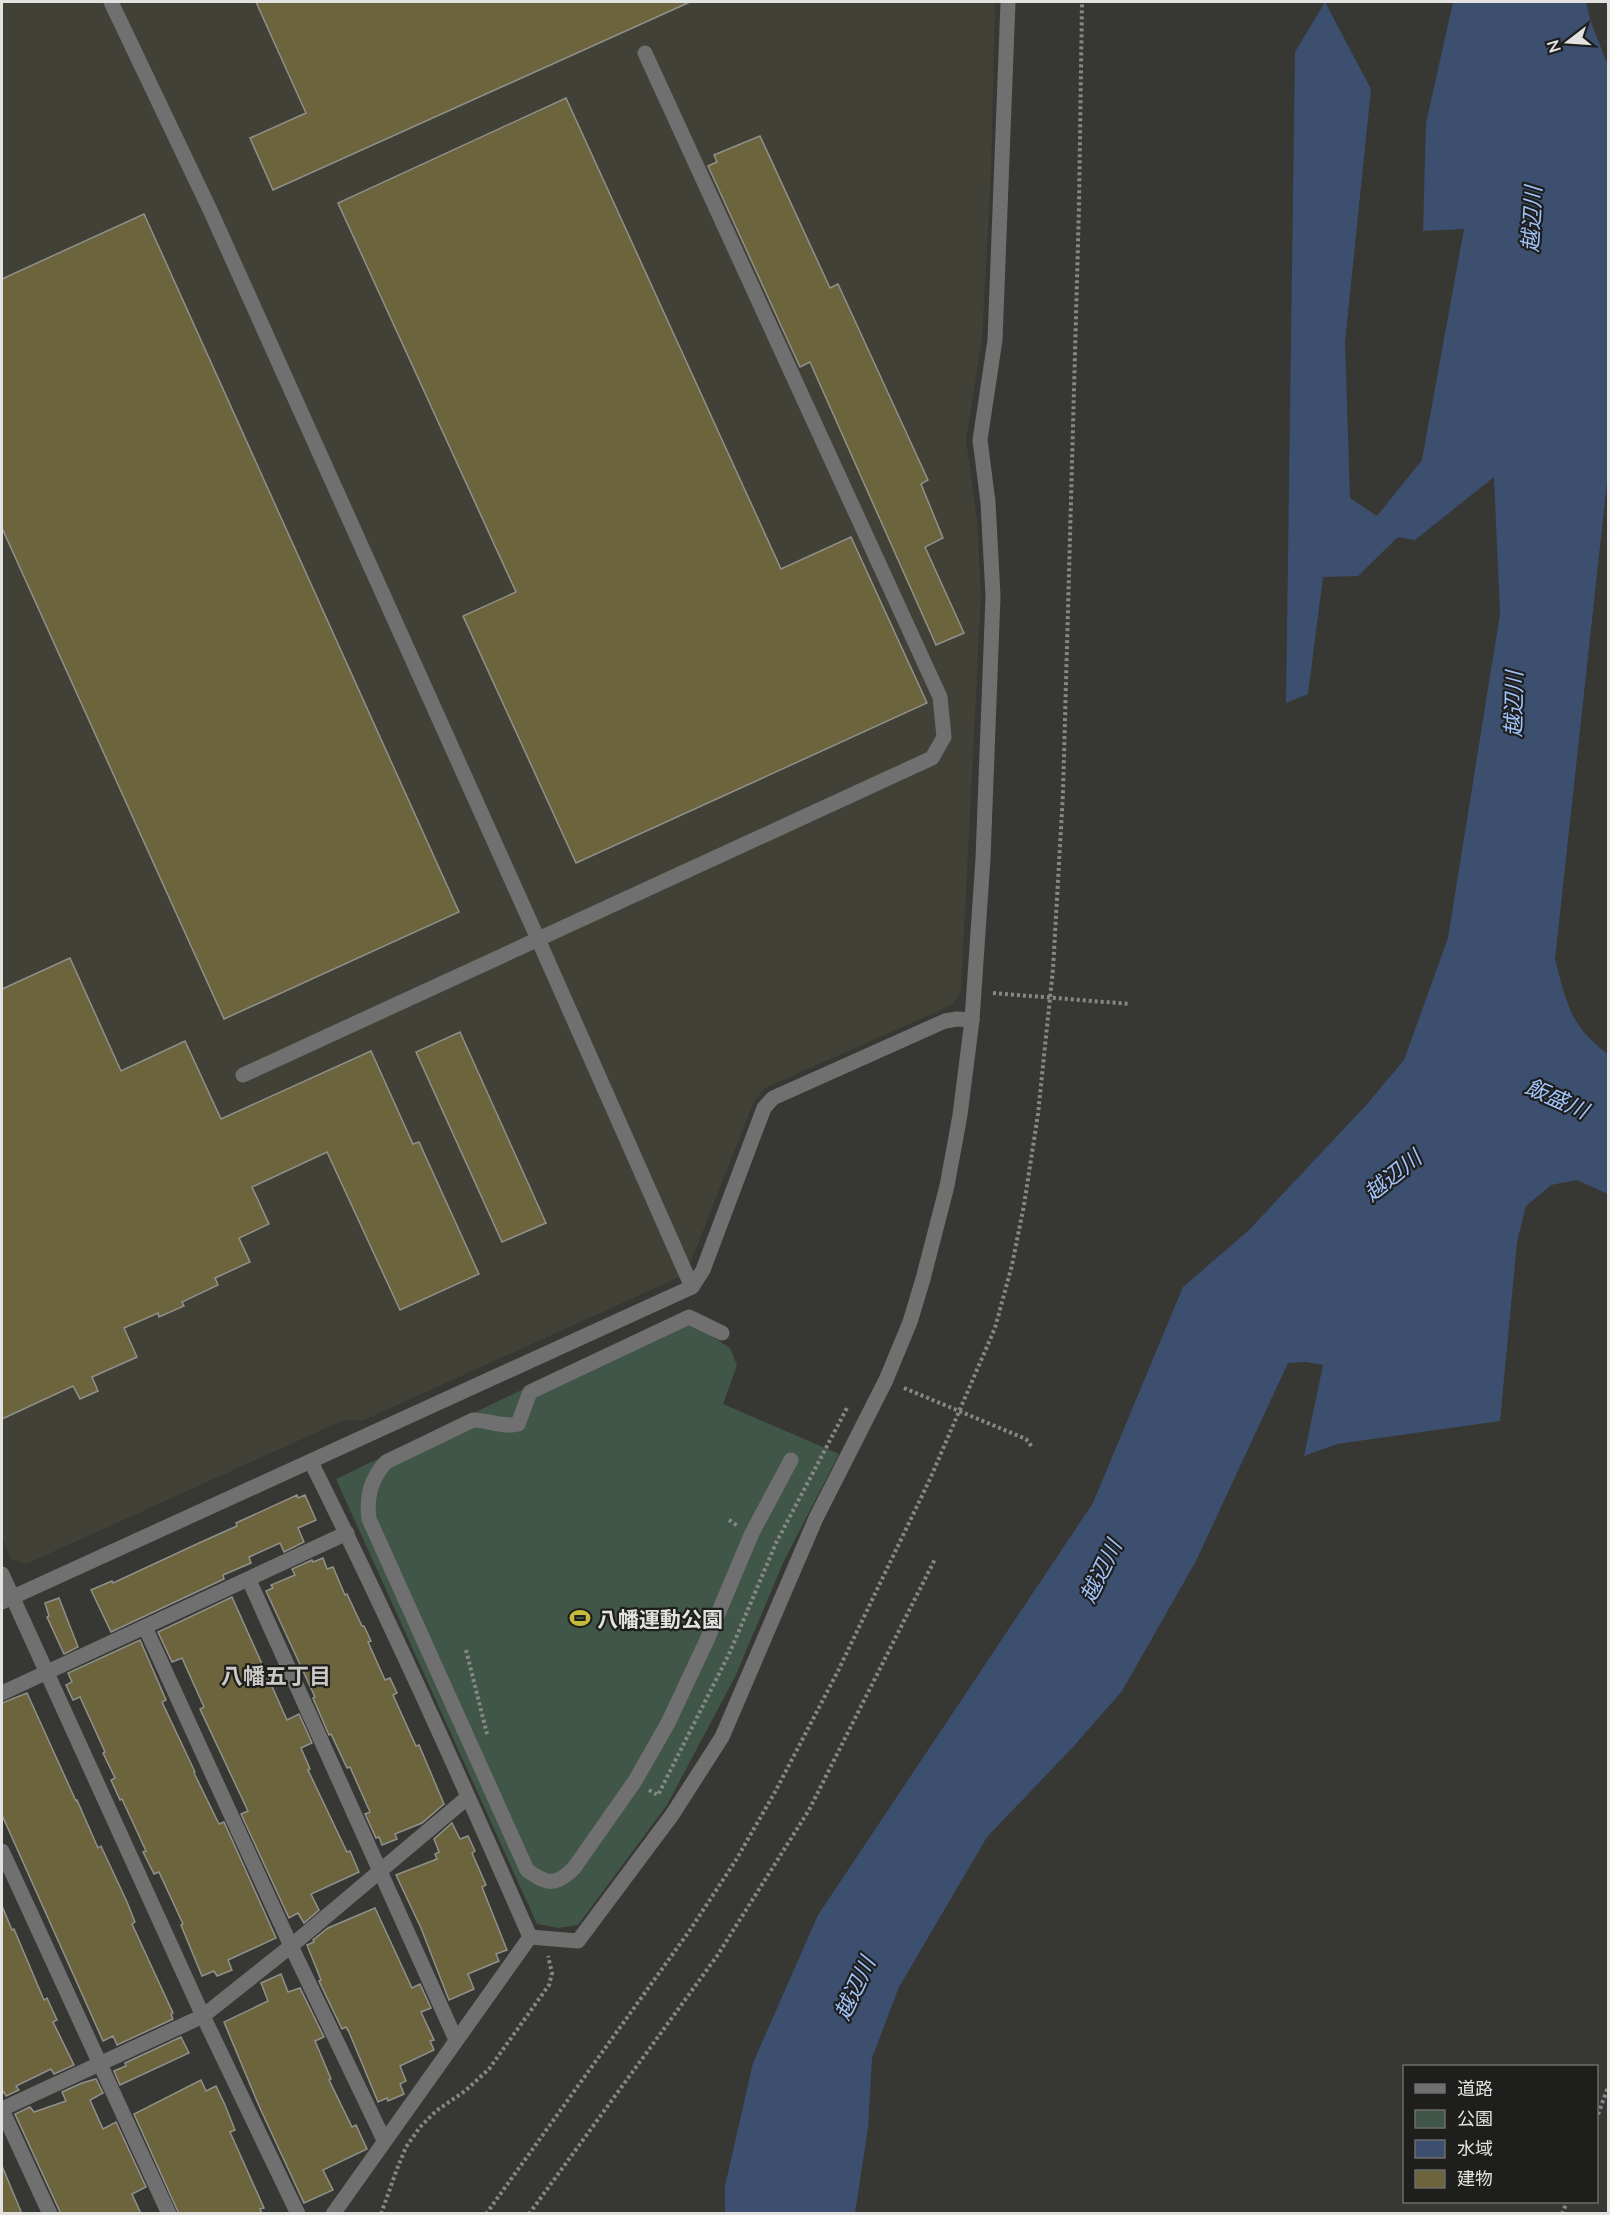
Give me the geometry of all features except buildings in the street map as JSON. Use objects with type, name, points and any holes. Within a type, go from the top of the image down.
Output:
[{"type":"street","points":[[111,2],[211,212],[538,939],[685,1290],[689,1317]]},
{"type":"street","points":[[535,1938],[578,1941],[672,1815],[722,1737],[816,1518],[886,1380],[910,1323],[947,1186],[960,1115],[972,1020],[983,859],[993,596],[988,502],[980,440],[995,340],[1008,2]]},
{"type":"street","points":[[243,1075],[932,758],[944,737],[940,697],[645,54]]},
{"type":"street","points":[[7,1599],[685,1290],[703,1270],[764,1108],[773,1098],[945,1021],[972,1020]]},
{"type":"street","points":[[689,1317],[722,1334]]},
{"type":"street","points":[[689,1317],[530,1392],[518,1424],[508,1426],[473,1420],[386,1462],[370,1487],[366,1502],[369,1519],[527,1870],[540,1880],[551,1882],[562,1879],[574,1868],[635,1781],[668,1723],[708,1640],[752,1533],[791,1460]]},
{"type":"street","points":[[311,1461],[347,1533],[491,1848],[535,1938]]},
{"type":"street","points":[[2,1693],[347,1533]]},
{"type":"street","points":[[2,1574],[7,1599],[45,1672],[203,2016],[298,2214]]},
{"type":"street","points":[[249,1580],[456,2040]]},
{"type":"street","points":[[145,1627],[291,1946],[384,2140]]},
{"type":"street","points":[[50,2214],[2,2109],[203,2016],[291,1946],[468,1797]]},
{"type":"street","points":[[491,1848],[513,1838]]},
{"type":"street","points":[[2,1851],[169,2214]]},
{"type":"street","points":[[333,2214],[456,2040],[535,1938]]},
{"type":"path","points":[[486,2214],[690,1930],[736,1860],[775,1792],[838,1671],[926,1489],[995,1328],[1012,1265],[1038,1114],[1053,969],[1063,793],[1079,207],[1082,2]]},
{"type":"path","points":[[993,993],[1130,1004]]},
{"type":"path","points":[[904,1388],[1026,1439],[1033,1448]]},
{"type":"path","points":[[635,1781],[658,1795],[730,1652],[776,1542],[848,1406]]},
{"type":"path","points":[[529,2214],[717,1956],[809,1810],[934,1559]]},
{"type":"path","points":[[381,2214],[406,2147],[420,2127],[436,2111],[465,2091],[489,2070],[549,1985],[552,1973],[550,1961],[535,1938]]},
{"type":"path","points":[[1598,2114],[1608,2086]]},
{"type":"shaded area","points":[[2,2],[995,2],[991,173],[982,340],[966,439],[977,521],[981,596],[961,991],[952,1005],[765,1088],[754,1101],[686,1274],[364,1420],[344,1420],[26,1564],[11,1559],[2,1537]]},
{"type":"green space","name":"八幡運動公園","points":[[678,1315],[730,1348],[737,1365],[723,1404],[839,1454],[783,1563],[736,1675],[667,1805],[578,1925],[559,1928],[537,1924],[336,1479]]},
{"type":"water","points":[[1325,2],[1371,89],[1345,342],[1350,498],[1377,516],[1422,460],[1464,229],[1423,231],[1426,123],[1453,2],[1586,2],[1608,66],[1608,473],[1555,959],[1571,1012],[1577,1023],[1595,1044],[1608,1054],[1608,1194],[1577,1180],[1551,1185],[1526,1206],[1517,1242],[1500,1421],[1337,1444],[1304,1456],[1323,1365],[1306,1362],[1288,1363],[1196,1561],[1122,1691],[1073,1747],[987,1837],[899,1987],[872,2058],[868,2128],[855,2213],[725,2213],[725,2186],[753,2063],[818,1915],[1093,1503],[1183,1287],[1249,1230],[1368,1103],[1404,1060],[1448,938],[1500,614],[1494,477],[1415,540],[1398,537],[1358,576],[1323,577],[1308,694],[1286,703],[1295,52]]},
{"type":"place","name":"八幡運動公園","points":[[580,1618]]},
{"type":"district","name":"八幡五丁目","points":[[276,1675]]},
{"type":"water label","name":"越辺川","points":[[1531,219]]},
{"type":"water label","name":"越辺川","points":[[1513,704]]},
{"type":"water label","name":"飯盛川","points":[[1557,1098]]},
{"type":"water label","name":"越辺川","points":[[1392,1175]]},
{"type":"water label","name":"越辺川","points":[[1100,1571]]},
{"type":"water label","name":"越辺川","points":[[854,1988]]}]
